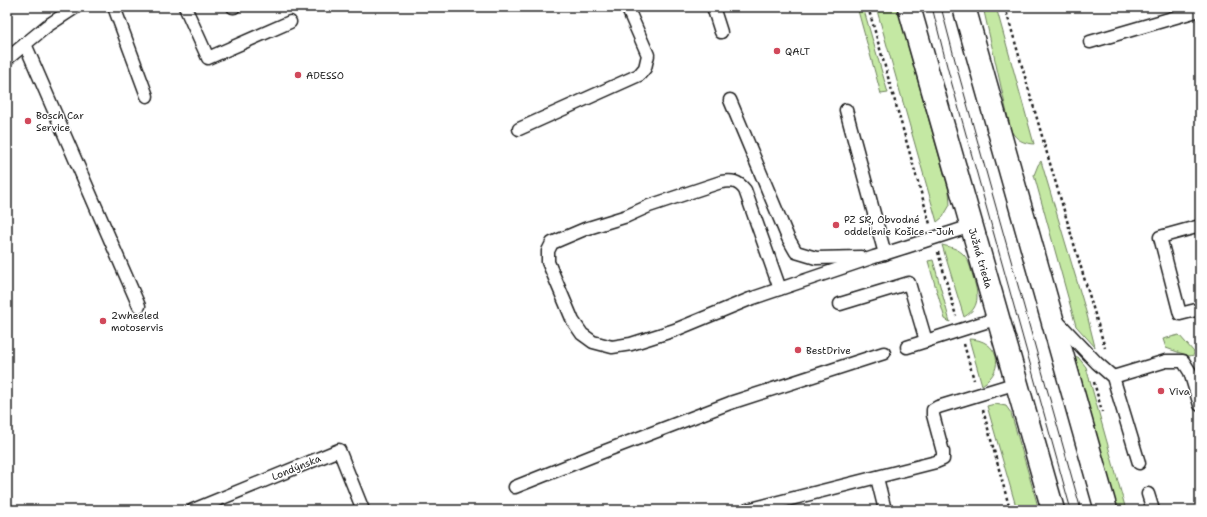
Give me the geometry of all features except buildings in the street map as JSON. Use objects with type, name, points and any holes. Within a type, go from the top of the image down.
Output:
[{"type":"street","name":"Južná trieda","points":[[909,7],[1053,510]]},
{"type":"street","points":[[964,7],[1106,510]]},
{"type":"lane","points":[[7,59],[47,26],[76,7]]},
{"type":"lane","points":[[114,7],[147,96]]},
{"type":"lane","points":[[185,7],[208,58],[290,22]]},
{"type":"lane","points":[[519,129],[639,75],[645,68],[648,55],[627,7]]},
{"type":"lane","points":[[713,7],[721,32]]},
{"type":"lane","points":[[1090,42],[1200,10]]},
{"type":"lane","points":[[25,44],[139,306]]},
{"type":"lane","points":[[730,100],[788,238],[796,252],[816,258],[879,256]]},
{"type":"lane","points":[[846,110],[879,256]]},
{"type":"lane","points":[[780,289],[745,190],[739,183],[730,180],[664,201],[627,216],[585,228],[552,243],[548,251],[548,262],[572,321],[582,334],[593,342],[612,347],[631,344],[675,330],[750,299],[780,289],[879,256],[934,237],[972,226]]},
{"type":"lane","points":[[1200,226],[1160,237],[1180,314],[1200,309]]},
{"type":"lane","points":[[840,304],[909,283],[926,341]]},
{"type":"lane","points":[[1051,315],[1097,363],[1114,376],[1139,463]]},
{"type":"lane","points":[[907,347],[998,318]]},
{"type":"lane","points":[[515,487],[600,452],[730,403],[884,353]]},
{"type":"lane","points":[[1182,361],[1196,375],[1200,405]]},
{"type":"lane","points":[[1114,376],[1166,362],[1196,361]]},
{"type":"lane","points":[[747,510],[769,507],[936,462],[943,458],[943,452],[932,415],[933,410],[938,407],[1017,383]]},
{"type":"lane","name":"Londýnska","points":[[193,510],[339,450],[363,510]]},
{"type":"lane","points":[[876,478],[885,510]]},
{"type":"lane","points":[[1148,494],[1153,510]]},
{"type":"path","points":[[868,7],[979,395],[1010,510]]},
{"type":"path","points":[[1005,7],[1106,352]]},
{"type":"green space","points":[[857,7],[863,7],[888,93],[881,94]]},
{"type":"green space","points":[[876,7],[897,7],[949,191],[950,205],[943,217],[937,222]]},
{"type":"green space","points":[[983,7],[996,7],[1034,144],[1026,143],[1020,140],[1015,137],[1011,131]]},
{"type":"green space","points":[[1041,161],[1087,315],[1095,347],[1076,326],[1034,175]]},
{"type":"green space","points":[[942,245],[955,249],[964,255],[976,286],[976,303],[970,313],[964,317]]},
{"type":"green space","points":[[933,260],[950,322],[945,319],[928,261]]},
{"type":"green space","points":[[1179,335],[1194,352],[1194,355],[1189,356],[1166,348],[1163,339]]},
{"type":"green space","points":[[969,339],[979,340],[987,344],[996,356],[997,363],[995,371],[982,385]]},
{"type":"green space","points":[[1078,357],[1086,367],[1126,510],[1117,510],[1075,359]]},
{"type":"green space","points":[[995,404],[1006,406],[1011,413],[1039,510],[1017,510],[987,406]]},
{"type":"tram line","points":[[932,7],[948,70],[1071,510]]},
{"type":"tram line","points":[[941,7],[1081,510]]},
{"type":"place","name":"QALT","points":[[777,51]]},
{"type":"place","name":"ADESSO","points":[[298,75]]},
{"type":"place","name":"Bosch Car Service","points":[[28,121]]},
{"type":"place","name":"PZ SR, Obvodné oddelenie Košice - Juh","points":[[836,225]]},
{"type":"place","name":"2wheeled motoservis","points":[[103,321]]},
{"type":"place","name":"BestDrive","points":[[798,350]]},
{"type":"place","name":"Viva","points":[[1161,391]]}]
